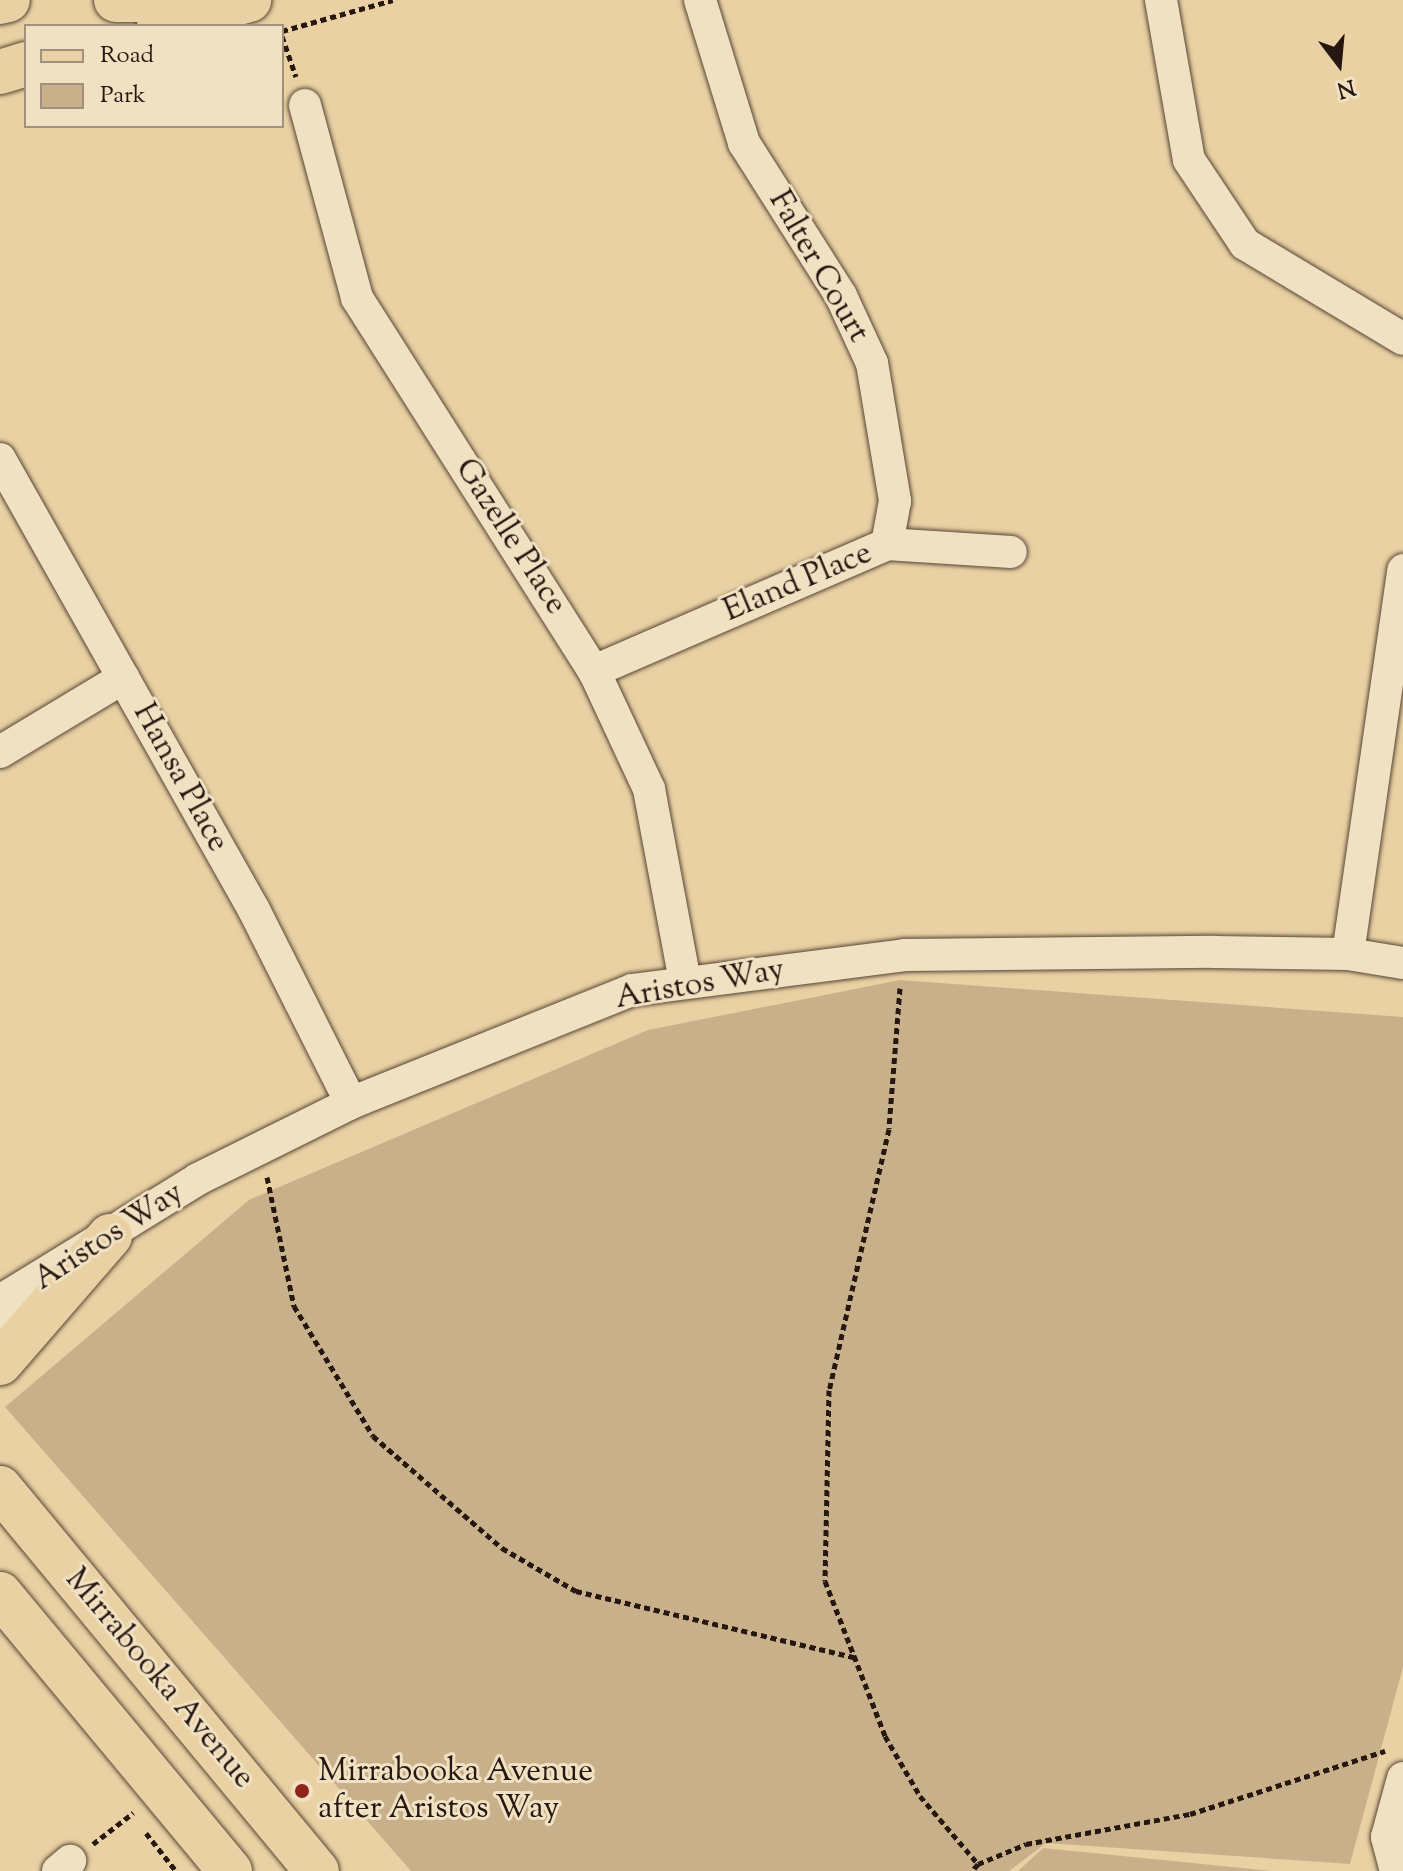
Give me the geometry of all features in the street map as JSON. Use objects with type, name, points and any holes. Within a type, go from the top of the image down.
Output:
[{"type":"main road","points":[[0,2],[8,0]]},
{"type":"main road","points":[[116,0],[148,0]]},
{"type":"main road","points":[[166,24],[249,0]]},
{"type":"main road","points":[[0,72],[24,65]]},
{"type":"main road","points":[[0,1363],[110,1236]]},
{"type":"main road","name":"Mirrabooka Avenue","points":[[0,1488],[317,1871]]},
{"type":"main road","name":"Mirrabooka Avenue","points":[[0,1594],[230,1871]]},
{"type":"street","name":"Falter Court","points":[[700,0],[744,143],[841,296],[872,363],[895,501],[887,544]]},
{"type":"street","points":[[1161,0],[1189,160],[1245,244],[1403,339]]},
{"type":"street","name":"Gazelle Place","points":[[305,105],[357,298],[594,671],[649,789],[685,982]]},
{"type":"street","name":"Hansa Place","points":[[0,459],[254,910],[351,1103]]},
{"type":"street","name":"Eland Place","points":[[594,671],[887,544],[1011,552]]},
{"type":"street","points":[[1348,954],[1403,570]]},
{"type":"street","points":[[0,752],[123,678]]},
{"type":"street","name":"Aristos Way","points":[[0,1328],[10,1298],[260,1148],[351,1103],[632,990],[905,955],[1348,954],[1403,963]]},
{"type":"street","points":[[1396,1764],[1387,1837],[1396,1871]]},
{"type":"path","points":[[284,33],[393,0]]},
{"type":"path","points":[[284,40],[305,105]]},
{"type":"path","points":[[905,955],[889,1129],[829,1390],[825,1581],[885,1736],[920,1796],[978,1864]]},
{"type":"path","points":[[260,1148],[294,1306],[373,1436],[502,1548],[576,1591],[855,1657]]},
{"type":"path","points":[[972,1871],[978,1864],[1026,1844],[1190,1814],[1396,1764]]},
{"type":"path","points":[[64,1866],[133,1813]]},
{"type":"green space","points":[[900,980],[1403,1017],[1403,1667],[1350,1864],[1046,1843],[1009,1871],[411,1871],[5,1407],[249,1200],[648,1030]]},
{"type":"green space","points":[[1043,1848],[1272,1871],[1018,1871]]},
{"type":"place","name":"Mirrabooka Avenue after Aristos Way","points":[[302,1791]]}]
